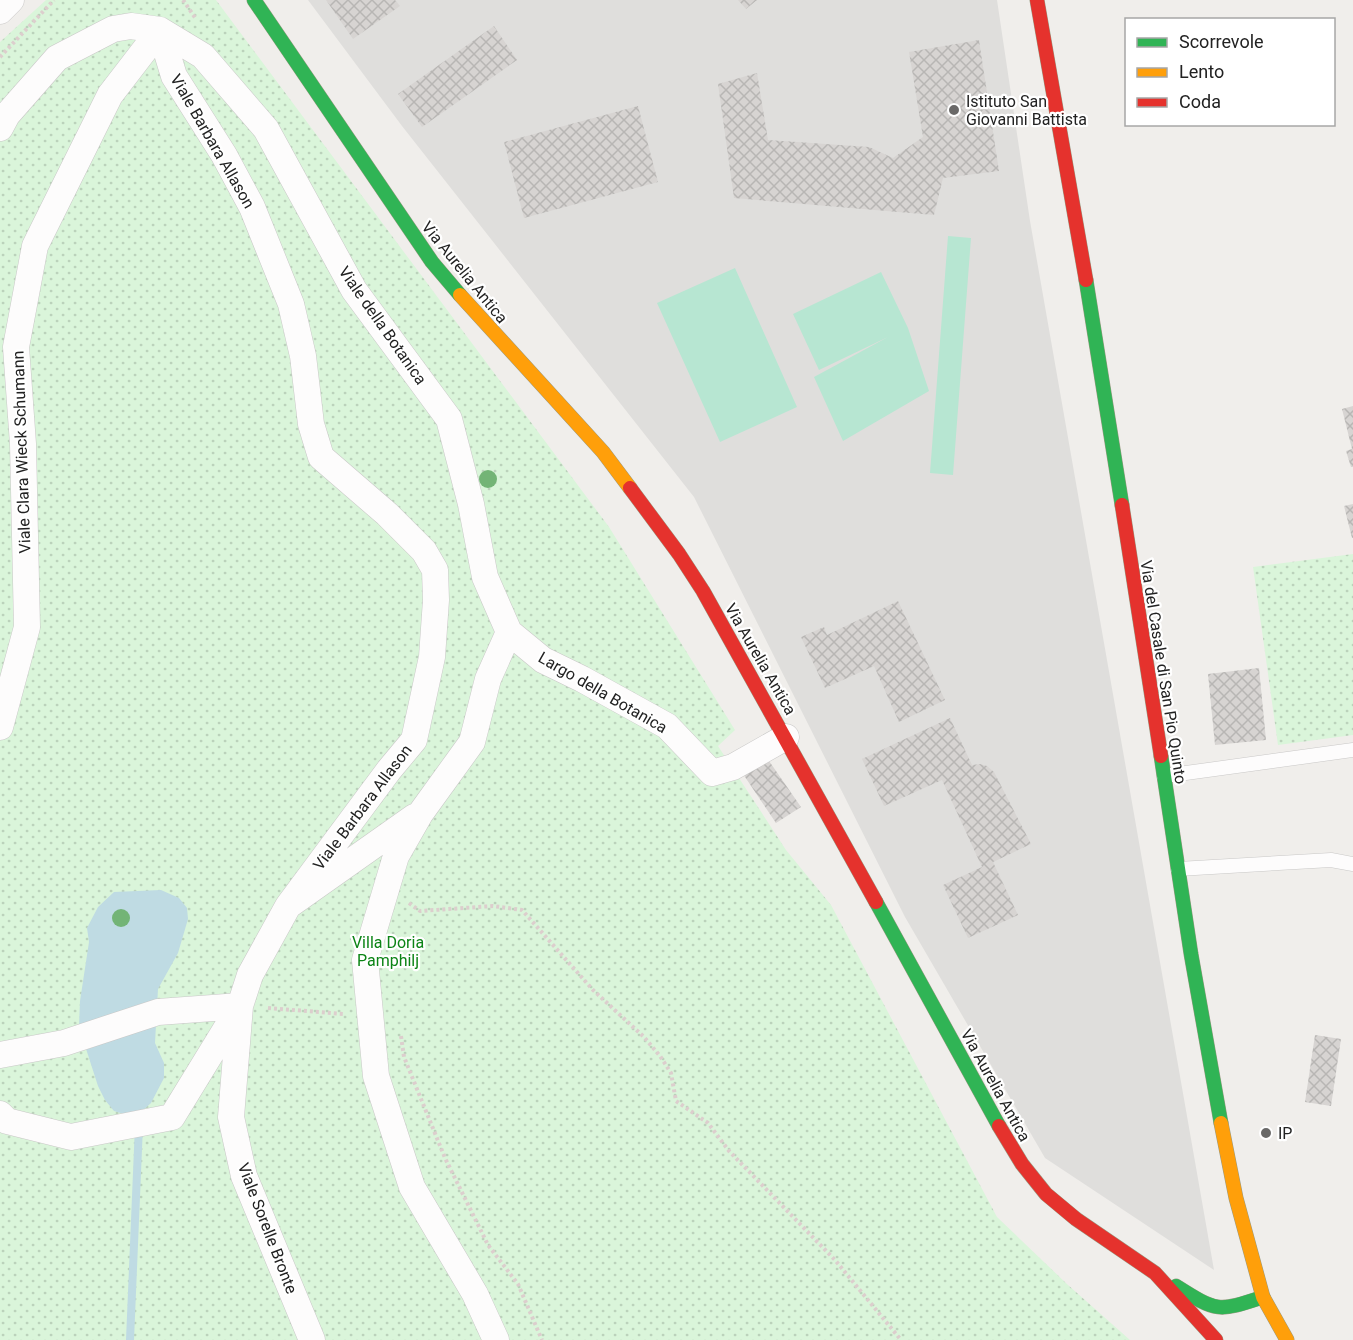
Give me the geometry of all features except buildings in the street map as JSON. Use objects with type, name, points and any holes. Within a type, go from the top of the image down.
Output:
[{"type":"street","points":[[0,10],[11,0]]},
{"type":"street","name":"Via Aurelia Antica","points":[[254,0],[432,262],[495,336],[603,452],[654,518],[703,591],[1022,1164],[1040,1188],[1063,1209],[1155,1272],[1216,1340]]},
{"type":"street","name":"Via del Casale di San Pio Quinto","points":[[1037,0],[1087,287],[1219,1115],[1236,1198],[1263,1297],[1287,1340]]},
{"type":"street","points":[[0,128],[7,115],[57,58],[113,29],[131,26],[160,30]]},
{"type":"street","name":"Viale della Botanica","points":[[160,30],[203,56],[266,129],[354,290],[449,419],[471,504],[485,577],[509,632]]},
{"type":"street","name":"Viale Clara Wieck Schumann","points":[[0,727],[27,627],[22,444],[16,347],[35,246],[110,95],[160,30]]},
{"type":"street","name":"Viale Barbara Allason","points":[[160,30],[174,76],[224,155],[252,207],[291,304],[303,356],[311,424],[321,456],[417,544],[435,570],[436,600],[432,657],[414,740],[288,906],[250,975],[240,1006]]},
{"type":"street","points":[[496,1340],[475,1294],[412,1188],[376,1076],[365,960],[396,856],[420,814],[472,742],[488,680],[509,632]]},
{"type":"street","name":"Largo della Botanica","points":[[509,632],[543,660],[667,726],[712,773],[733,767],[786,737]]},
{"type":"street","points":[[288,906],[420,814]]},
{"type":"street","points":[[0,1055],[64,1043],[158,1012],[240,1006]]},
{"type":"street","points":[[0,1114],[7,1121],[71,1137],[172,1117],[240,1006]]},
{"type":"street","name":"Viale Sorelle Bronte","points":[[240,1006],[231,1117],[244,1176],[312,1340]]},
{"type":"street","points":[[1155,1272],[1197,1299],[1221,1308],[1239,1306],[1263,1297]]},
{"type":"lane","points":[[1164,776],[1353,750]]},
{"type":"lane","points":[[1178,869],[1331,860],[1353,864]]},
{"type":"path","points":[[0,57],[54,0]]},
{"type":"path","points":[[387,887],[420,910],[493,906],[522,910],[593,990],[660,1056],[671,1073],[676,1101],[708,1124],[729,1151],[835,1260],[901,1340]]},
{"type":"path","points":[[240,1006],[370,1016]]},
{"type":"path","points":[[400,1025],[404,1057],[445,1158],[488,1245],[518,1284],[542,1340]]},
{"type":"shaded area","points":[[308,0],[997,0],[1030,221],[1214,1270],[1045,1158],[905,917],[694,497],[402,126]]},
{"type":"green space","name":"Villa Doria Pamphilj","points":[[46,0],[216,0],[609,527],[735,730],[718,746],[786,850],[831,905],[997,1217],[1130,1340],[0,1340],[0,42]]},
{"type":"green space","points":[[948,236],[971,238],[953,475],[930,473]]},
{"type":"green space","points":[[735,268],[797,407],[720,442],[657,303]]},
{"type":"green space","points":[[881,272],[908,328],[929,391],[843,441],[814,377],[888,337],[819,370],[793,314]]},
{"type":"green space","points":[[1353,554],[1353,735],[1278,745],[1253,567]]},
{"type":"water","points":[[161,890],[179,898],[187,908],[188,919],[178,953],[158,989],[155,1043],[164,1063],[164,1078],[151,1103],[140,1113],[127,1115],[114,1111],[105,1100],[98,1086],[79,1027],[80,1001],[89,942],[87,928],[98,907],[114,892]]},
{"type":"waterway","points":[[130,1340],[139,1125]]},
{"type":"traffic: fast","points":[[254,0],[432,262],[460,295]]},
{"type":"traffic: fast","points":[[1086,280],[1122,505]]},
{"type":"traffic: fast","points":[[1161,756],[1191,954],[1221,1123]]},
{"type":"traffic: fast","points":[[876,902],[999,1126]]},
{"type":"traffic: fast","points":[[1176,1286],[1201,1301],[1218,1307],[1227,1307],[1263,1297]]},
{"type":"traffic: slow","points":[[460,295],[603,452],[630,488]]},
{"type":"traffic: slow","points":[[1221,1123],[1236,1198],[1263,1297],[1287,1340]]},
{"type":"traffic: jam","points":[[1037,0],[1086,280]]},
{"type":"traffic: jam","points":[[630,488],[679,554],[703,591],[876,902]]},
{"type":"traffic: jam","points":[[1122,505],[1161,756]]},
{"type":"traffic: jam","points":[[999,1126],[1022,1164],[1046,1194],[1076,1219],[1155,1273],[1216,1340]]},
{"type":"place","name":"Istituto San Giovanni Battista","points":[[954,110]]},
{"type":"place","name":"IP","points":[[1266,1133]]}]
